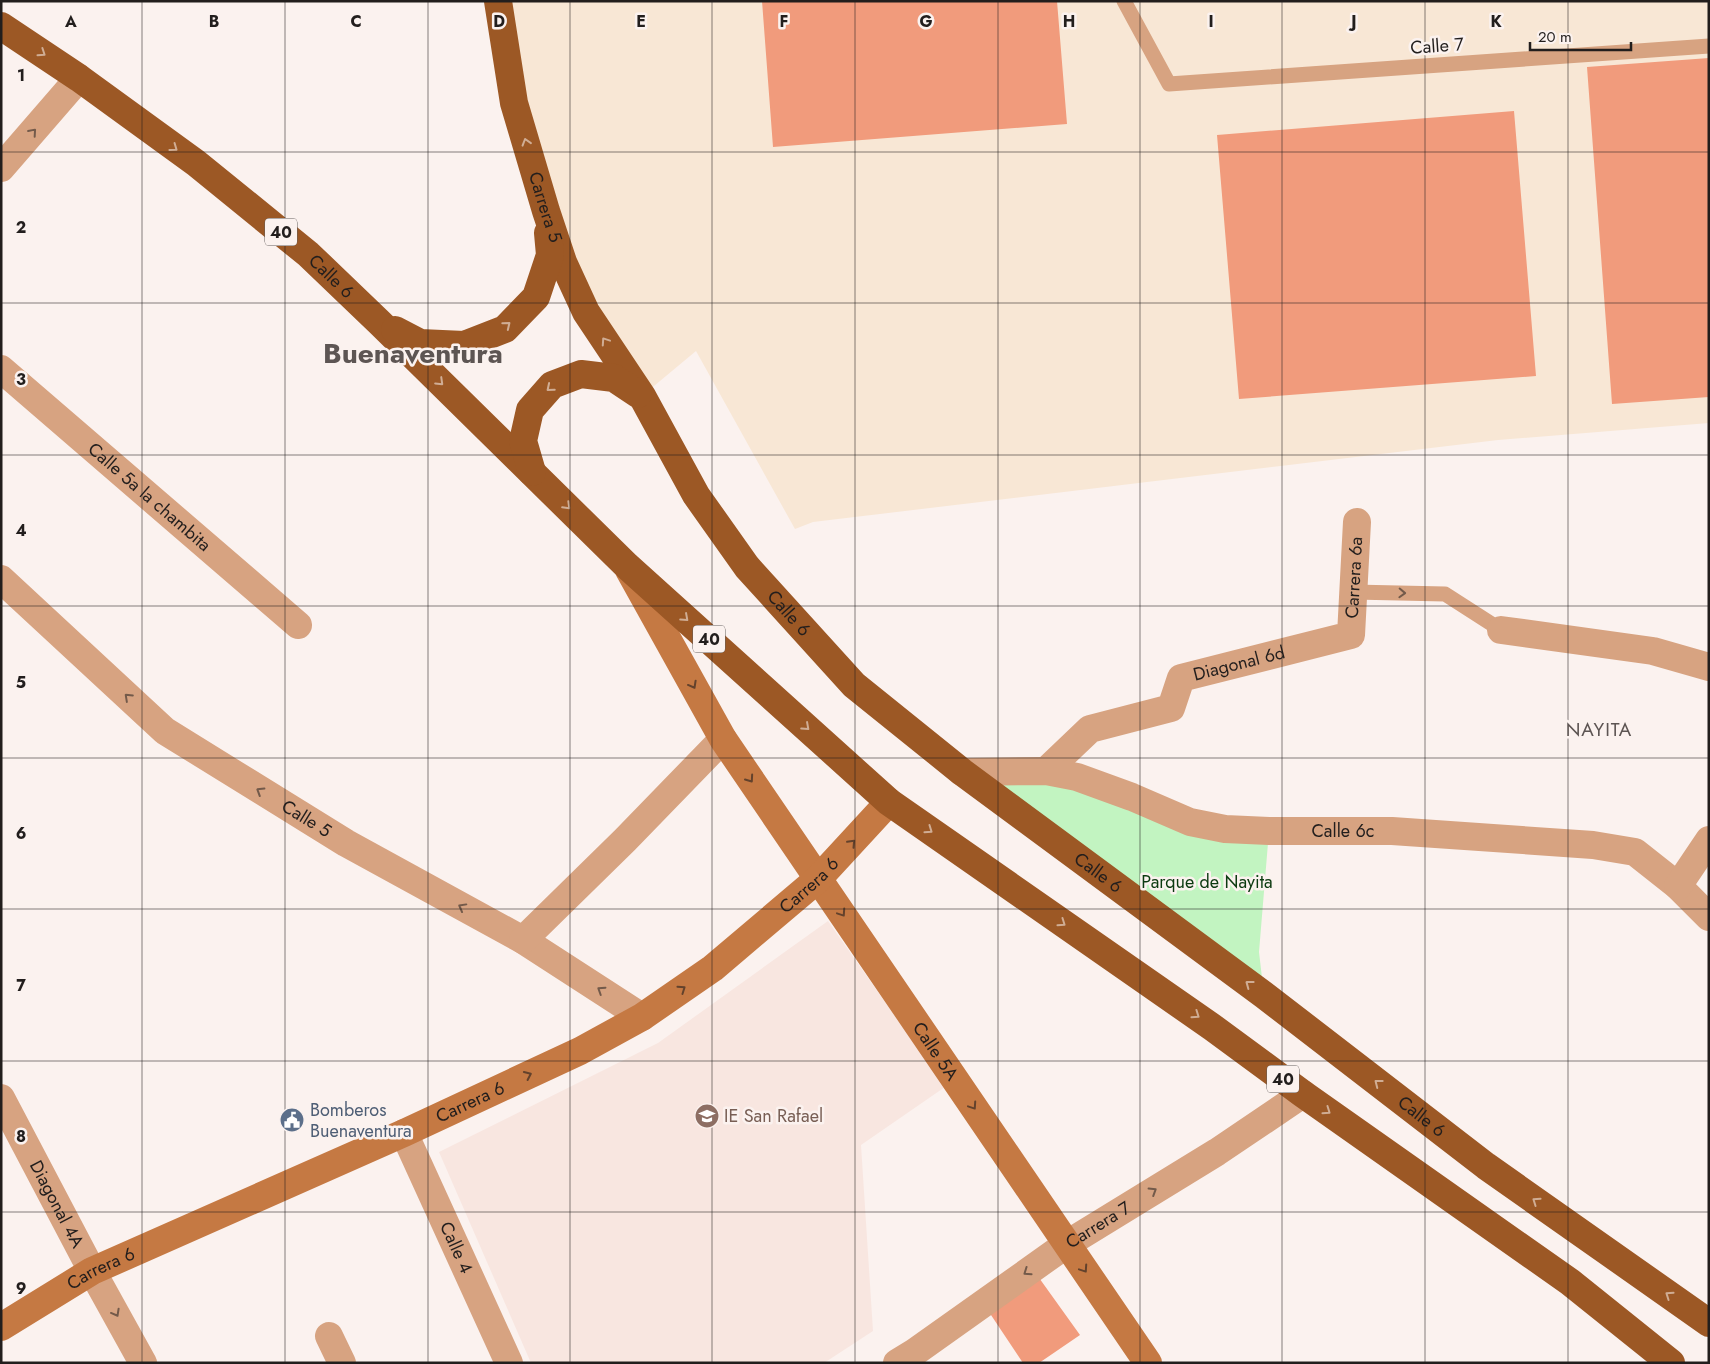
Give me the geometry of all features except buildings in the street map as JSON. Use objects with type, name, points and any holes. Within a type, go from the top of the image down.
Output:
[{"type":"highway","name":"Carrera 5","points":[[498,1],[514,103],[563,262],[586,312],[642,396]]},
{"type":"highway","name":"Calle 6","points":[[1,26],[79,78],[196,164],[300,248],[380,323],[627,566],[889,802],[1212,1027],[1303,1094],[1570,1282],[1671,1363]]},
{"type":"highway","points":[[380,323],[420,343],[464,345],[505,329],[536,297],[550,255],[546,211]]},
{"type":"highway","points":[[532,472],[523,441],[528,417],[530,410],[552,385],[582,374],[614,378],[642,396]]},
{"type":"highway","name":"Calle 6","points":[[642,396],[696,495],[747,567],[854,685],[962,772],[1264,995],[1486,1166],[1709,1323]]},
{"type":"main road","name":"Calle 6","points":[[627,566],[722,739]]},
{"type":"main road","name":"Calle 5A","points":[[722,739],[1148,1363]]},
{"type":"main road","name":"Carrera 6","points":[[1,1327],[92,1271],[404,1133],[580,1051],[642,1017],[713,968],[818,879],[889,802]]},
{"type":"street","points":[[1,168],[79,78]]},
{"type":"street","name":"Calle 5a la chambita","points":[[1,369],[298,625]]},
{"type":"street","name":"Carrera 6a","points":[[1351,635],[1357,522]]},
{"type":"street","name":"Calle 5","points":[[1,579],[164,731],[346,843],[523,940],[642,1017]]},
{"type":"street","points":[[1501,630],[1654,651],[1709,667]]},
{"type":"street","name":"Diagonal 6d","points":[[1046,771],[1090,729],[1170,708],[1181,678],[1351,635]]},
{"type":"street","points":[[523,940],[625,840],[722,739]]},
{"type":"street","name":"Calle 6c","points":[[962,772],[1046,771],[1077,777],[1132,797],[1190,822],[1225,829],[1392,831],[1593,846],[1636,852],[1678,886],[1709,917]]},
{"type":"street","points":[[1678,886],[1709,840]]},
{"type":"street","name":"Carrera 7","points":[[897,1363],[1067,1244],[1217,1152],[1303,1094]]},
{"type":"street","name":"Diagonal 4A","points":[[1,1098],[92,1271],[143,1363]]},
{"type":"street","name":"Calle 4","points":[[404,1133],[508,1363]]},
{"type":"street","points":[[329,1336],[342,1363]]},
{"type":"lane","name":"Calle 7","points":[[1124,1],[1169,84],[1709,46]]},
{"type":"lane","points":[[1353,592],[1445,594],[1501,630]]},
{"type":"shaded area","points":[[498,1],[1709,1],[1709,423],[1498,440],[813,522],[795,529],[696,351],[642,396],[586,312]]},
{"type":"shaded area","name":"IE San Rafael","points":[[828,921],[945,1087],[861,1145],[873,1331],[824,1363],[531,1363],[439,1152],[658,1043]]},
{"type":"green space","name":"Parque de Nayita","points":[[1046,771],[1269,831],[1259,952],[1264,995],[962,772]]},
{"type":"place","name":"IE San Rafael","points":[[707,1116]]},
{"type":"place","name":"Bomberos Buenaventura","points":[[292,1120]]},
{"type":"district","name":"Buenaventura","points":[[413,353]]},
{"type":"district","name":"NAYITA","points":[[1599,729]]}]
